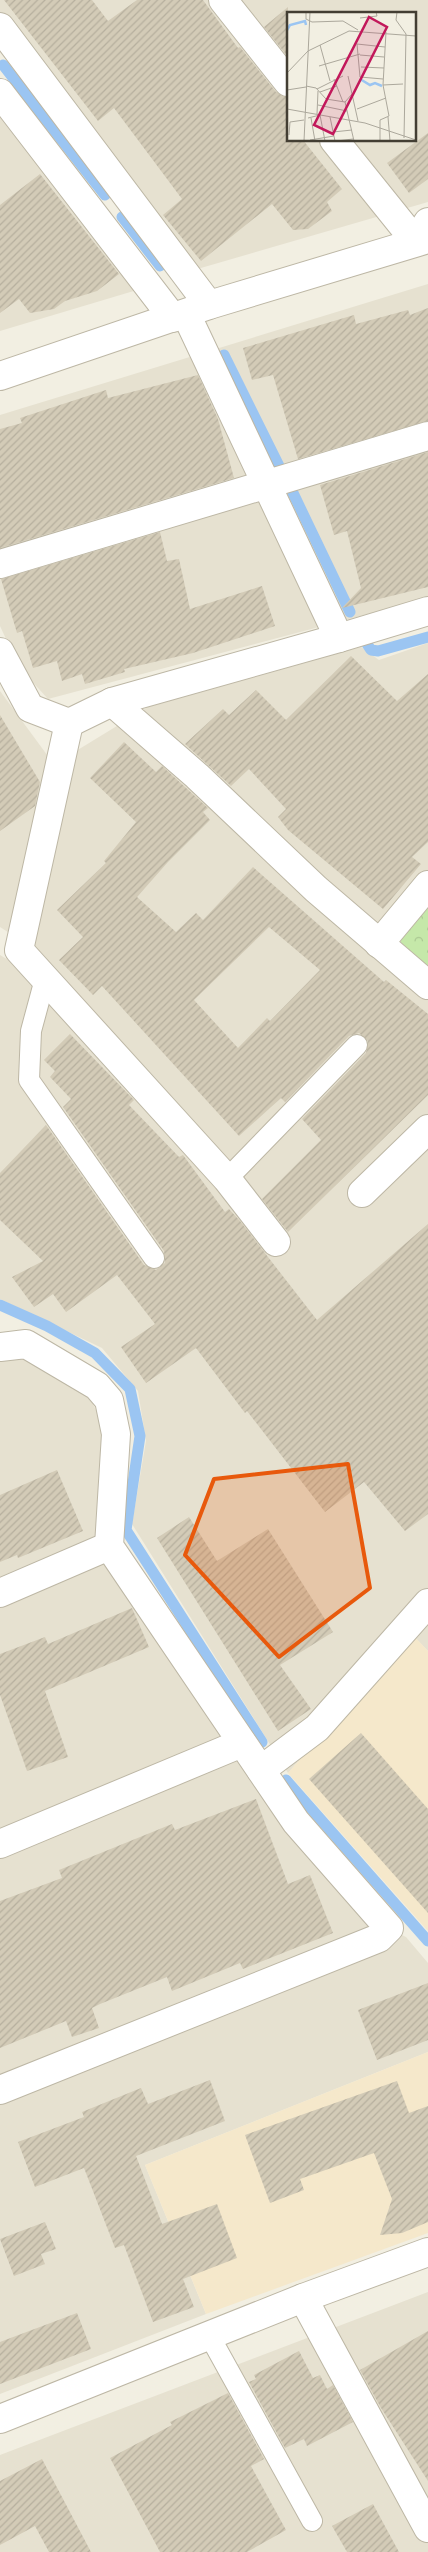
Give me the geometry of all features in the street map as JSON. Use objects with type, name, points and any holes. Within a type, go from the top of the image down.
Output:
[{"type":"street","points":[[223,0],[287,81]]},
{"type":"street","points":[[3,39],[189,312],[266,484],[339,638]]},
{"type":"street","points":[[0,93],[189,312]]},
{"type":"street","points":[[0,376],[424,234],[335,141]]},
{"type":"street","points":[[0,564],[428,436]]},
{"type":"street","points":[[0,652],[30,708],[68,723],[112,702],[428,611]]},
{"type":"street","points":[[112,702],[197,776],[316,889],[428,985]]},
{"type":"street","points":[[68,723],[10,946],[45,979],[227,1179],[276,1242]]},
{"type":"street","points":[[380,944],[428,885]]},
{"type":"street","points":[[362,1193],[428,1129]]},
{"type":"street","points":[[0,1346],[26,1344],[97,1386],[109,1400],[116,1434],[109,1546],[296,1822],[389,1928],[379,1938],[0,2090]]},
{"type":"street","points":[[0,1593],[109,1546]]},
{"type":"street","points":[[261,1770],[317,1728],[428,1603]]},
{"type":"street","points":[[0,1844],[242,1743]]},
{"type":"street","points":[[0,2419],[303,2298],[428,2252]]},
{"type":"street","points":[[303,2298],[428,2528]]},
{"type":"lane","points":[[45,979],[31,1031],[29,1080],[154,1258]]},
{"type":"lane","points":[[227,1179],[357,1045]]},
{"type":"lane","points":[[209,2335],[312,2520]]},
{"type":"highlighted area","points":[[348,1464],[370,1588],[279,1657],[185,1555],[214,1479]]},
{"type":"shaded area","points":[[0,0],[428,0],[428,202],[194,270],[0,18]]},
{"type":"shaded area","points":[[0,113],[137,290],[0,331]]},
{"type":"shaded area","points":[[428,284],[428,598],[48,699],[19,667],[0,626],[0,415]]},
{"type":"shaded area","points":[[428,643],[428,1651],[411,1633],[288,1773],[132,1524],[146,1441],[138,1391],[102,1348],[0,1299],[0,955],[20,967],[76,751],[148,707],[361,647],[379,660]]},
{"type":"shaded area","points":[[0,691],[53,763],[11,934],[0,927]]},
{"type":"shaded area","points":[[0,1345],[87,1393],[106,1429],[114,1572],[363,1916],[406,1937],[428,1963],[428,2052],[145,2165],[206,2314],[0,2394]]},
{"type":"shaded area","points":[[411,1633],[428,1651],[428,1931],[288,1773]]},
{"type":"shaded area","points":[[428,2052],[428,2233],[206,2314],[145,2165]]},
{"type":"shaded area","points":[[428,2292],[428,2552],[0,2552],[0,2455]]},
{"type":"green space","points":[[428,903],[428,973],[403,952],[400,938]]},
{"type":"building","points":[[4,0],[92,0],[108,21],[137,0],[203,0],[238,48],[240,47],[276,92],[287,97],[287,141],[304,141],[342,189],[327,202],[332,211],[308,229],[293,230],[272,204],[201,261],[163,215],[182,199],[114,108],[98,121]]},
{"type":"building","points":[[288,7],[287,56],[264,27]]},
{"type":"building","points":[[428,133],[428,179],[409,193],[387,163]]},
{"type":"building","points":[[40,174],[119,274],[97,291],[65,301],[54,309],[30,313],[19,299],[0,313],[0,205]]},
{"type":"building","points":[[428,308],[428,421],[298,459],[273,375],[252,380],[243,348],[354,315],[356,324],[408,310],[410,315]]},
{"type":"building","points":[[198,375],[218,419],[234,478],[0,548],[0,429],[22,423],[20,418],[106,390],[108,398]]},
{"type":"building","points":[[428,452],[428,587],[342,608],[361,588],[347,531],[334,535],[320,485]]},
{"type":"building","points":[[160,532],[167,561],[179,559],[190,609],[262,586],[275,626],[193,653],[124,669],[125,672],[85,684],[82,674],[62,681],[57,661],[33,668],[22,631],[17,633],[1,579]]},
{"type":"building","points":[[351,656],[397,701],[428,674],[428,842],[412,857],[421,864],[383,909],[288,830],[278,817],[286,809],[249,769],[231,786],[185,744],[223,709],[229,715],[256,690],[286,720]]},
{"type":"building","points":[[0,715],[40,782],[35,806],[0,831]]},
{"type":"building","points":[[124,742],[156,772],[162,766],[208,808],[203,812],[210,820],[168,862],[137,897],[176,932],[196,913],[203,920],[253,867],[384,982],[386,980],[428,1014],[428,1095],[288,1232],[262,1199],[321,1140],[302,1119],[366,1053],[368,1041],[359,1033],[349,1036],[285,1102],[281,1098],[239,1136],[102,986],[93,995],[59,960],[83,937],[57,910],[106,863],[104,861],[136,822],[90,778]],"holes":[[[269,927],[320,970],[270,1021],[267,1018],[238,1048],[194,1000]]]},
{"type":"building","points":[[70,1034],[134,1100],[129,1105],[179,1157],[183,1155],[225,1212],[229,1209],[240,1221],[317,1320],[428,1224],[428,1514],[405,1531],[364,1482],[325,1512],[247,1411],[245,1413],[196,1348],[146,1383],[121,1347],[155,1324],[117,1275],[66,1312],[53,1294],[34,1307],[12,1277],[43,1261],[0,1220],[0,1173],[46,1125],[144,1265],[156,1270],[165,1263],[164,1251],[63,1107],[71,1099],[50,1077],[55,1071],[44,1060]]},
{"type":"building","points":[[57,1470],[83,1531],[18,1558],[17,1555],[0,1562],[0,1495]]},
{"type":"building","points":[[189,1517],[217,1561],[268,1529],[333,1632],[280,1665],[311,1709],[278,1731],[157,1538]]},
{"type":"building","points":[[132,1608],[149,1647],[45,1691],[68,1757],[27,1771],[0,1695],[0,1654],[45,1637],[48,1644]]},
{"type":"building","points":[[361,1733],[428,1809],[428,1913],[309,1779]]},
{"type":"building","points":[[256,1799],[288,1884],[310,1875],[333,1933],[243,1969],[240,1963],[172,1991],[167,1977],[100,2004],[92,2008],[99,2028],[72,2037],[66,2021],[0,2048],[0,1901],[62,1878],[59,1870],[172,1824],[175,1830]]},
{"type":"building","points":[[428,1983],[428,2040],[377,2060],[358,2010]]},
{"type":"building","points":[[210,2080],[225,2121],[136,2156],[162,2224],[217,2204],[237,2258],[183,2279],[194,2307],[153,2322],[124,2245],[115,2248],[84,2168],[35,2187],[18,2142],[84,2117],[82,2112],[141,2088],[148,2104]]},
{"type":"building","points":[[397,2081],[409,2113],[428,2106],[428,2222],[402,2233],[380,2235],[392,2199],[374,2153],[300,2179],[304,2190],[270,2203],[245,2135]]},
{"type":"building","points":[[45,2222],[56,2249],[41,2254],[45,2264],[14,2276],[0,2239]]},
{"type":"building","points":[[77,2313],[91,2349],[0,2384],[0,2342]]},
{"type":"building","points":[[428,2331],[428,2481],[381,2408],[360,2370]]},
{"type":"building","points":[[299,2351],[313,2378],[320,2375],[327,2389],[333,2385],[353,2422],[307,2446],[304,2439],[285,2448],[249,2382],[256,2379],[254,2375]]},
{"type":"building","points":[[228,2393],[264,2459],[251,2466],[286,2530],[247,2552],[160,2552],[110,2458],[172,2425],[170,2422]]},
{"type":"building","points":[[42,2459],[91,2552],[49,2552],[35,2526],[0,2545],[0,2481]]},
{"type":"building","points":[[373,2504],[399,2552],[347,2552],[332,2526]]},
{"type":"waterway","points":[[3,65],[105,195]]},
{"type":"waterway","points":[[122,217],[160,266]]},
{"type":"waterway","points":[[224,355],[279,466]]},
{"type":"waterway","points":[[293,493],[350,612]]},
{"type":"waterway","points":[[367,644],[371,650],[378,651],[428,637]]},
{"type":"waterway","points":[[0,1305],[47,1326],[95,1353],[130,1389],[140,1436],[126,1530],[262,1742]]},
{"type":"waterway","points":[[286,1780],[428,1941]]}]
